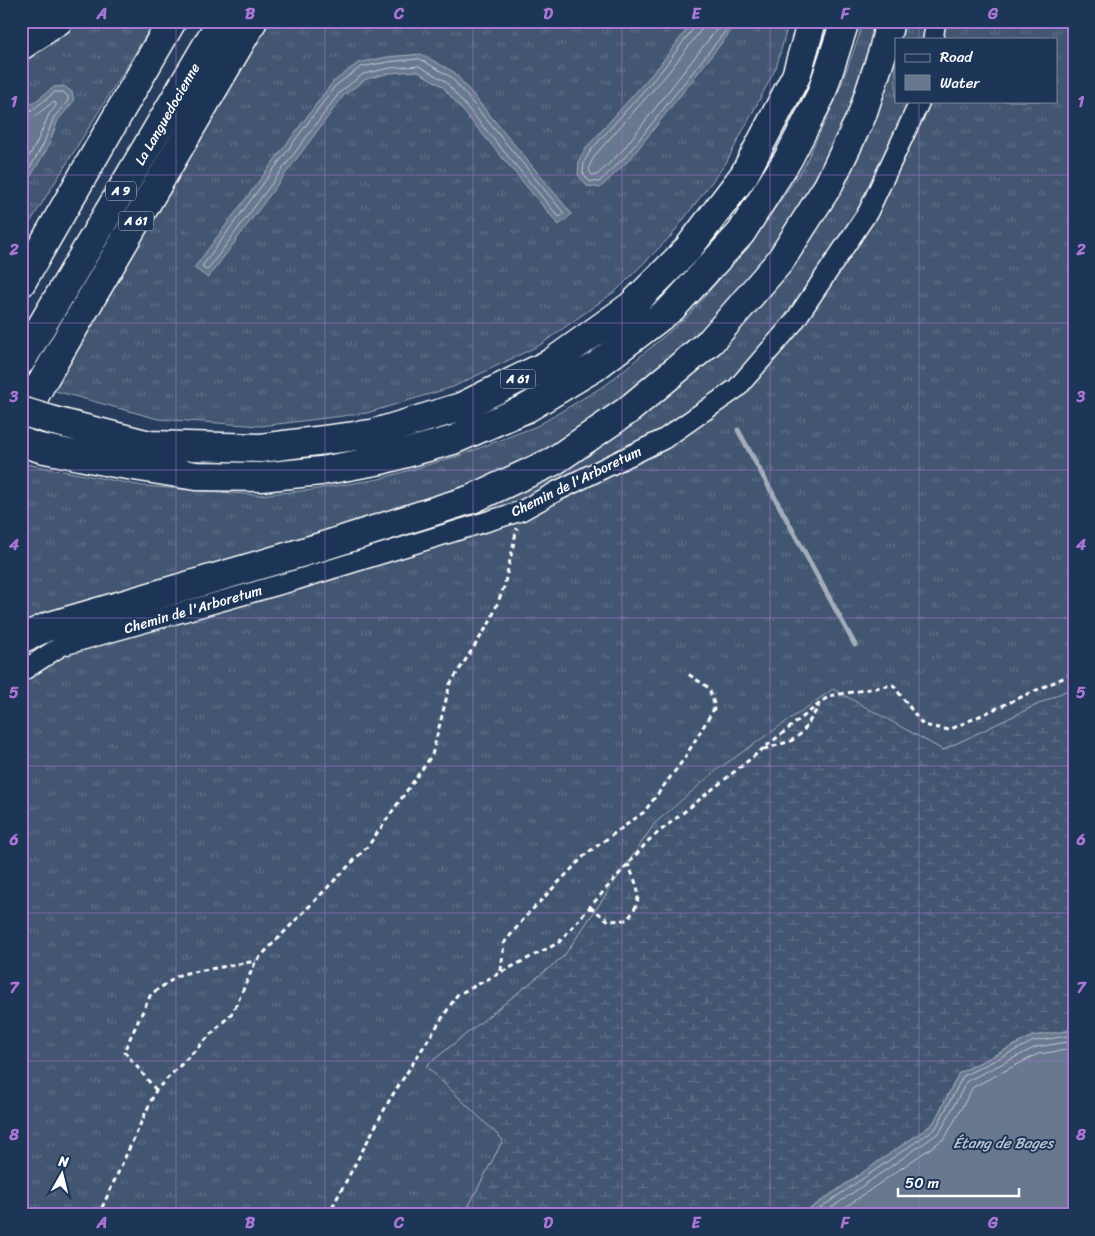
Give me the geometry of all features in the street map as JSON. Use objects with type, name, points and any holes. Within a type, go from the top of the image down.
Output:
[{"type":"highway","points":[[21,46],[58,21]]},
{"type":"highway","points":[[21,283],[172,21]]},
{"type":"highway","name":"La Languedocienne","points":[[21,362],[222,21]]},
{"type":"highway","name":"A 61","points":[[21,421],[253,21]]},
{"type":"highway","name":"A 61","points":[[21,411],[54,422],[150,445],[262,448],[372,434],[461,407],[551,364],[631,306],[687,250],[744,175],[796,76],[812,21]]},
{"type":"highway","name":"A 61","points":[[30,445],[115,463],[196,476],[261,477],[321,471],[381,460],[453,440],[527,408],[595,367],[672,308],[741,233],[788,159],[821,95],[846,21]]},
{"type":"highway","points":[[21,639],[46,627],[314,549],[472,499],[554,461],[627,412],[711,340],[780,261],[828,186],[862,115],[883,51],[890,21]]},
{"type":"street","points":[[933,38],[936,21]]},
{"type":"street","name":"Chemin de l'Arboretum","points":[[21,672],[61,646],[296,580],[521,511],[557,491],[664,439],[737,388],[794,322],[868,212],[920,102]]},
{"type":"path","points":[[87,1215],[98,1213],[156,1090],[233,1012],[256,962],[368,846],[432,755],[450,684],[490,622],[504,587],[521,511]]},
{"type":"path","points":[[328,1215],[390,1098],[457,995],[558,943],[649,840],[829,696],[893,685],[923,725],[949,730],[1074,673]]},
{"type":"path","points":[[501,972],[504,943],[527,915],[586,854],[644,812],[684,759],[715,708],[709,688],[688,674]]},
{"type":"path","points":[[761,750],[791,741],[802,732],[821,702]]},
{"type":"path","points":[[590,907],[609,921],[626,920],[635,910],[639,890],[628,864]]},
{"type":"path","points":[[156,1090],[124,1051],[151,994],[181,974],[256,962]]},
{"type":"green space","points":[[83,21],[155,21],[21,237],[21,64]]},
{"type":"green space","points":[[264,21],[789,21],[776,68],[726,163],[671,236],[617,290],[540,345],[453,387],[367,413],[261,426],[158,419],[41,387]]},
{"type":"green space","points":[[863,21],[1074,21],[1074,687],[943,750],[833,690],[655,823],[564,956],[426,1066],[503,1140],[464,1215],[21,1215],[21,463],[143,486],[258,495],[311,490],[379,479],[461,455],[537,426],[607,384],[687,317],[753,240],[803,168],[835,101]]},
{"type":"green space","points":[[1074,687],[1074,1030],[1033,1036],[959,1073],[933,1124],[801,1215],[464,1215],[503,1140],[426,1066],[564,956],[655,823],[718,769],[833,689],[943,750]]},
{"type":"water","points":[[693,21],[735,21],[731,31],[630,159],[600,188],[587,186],[578,175],[579,160],[587,147],[660,65]]},
{"type":"water","points":[[421,54],[454,72],[572,214],[559,225],[442,86],[417,71],[390,73],[366,79],[344,95],[208,278],[194,268],[332,83],[358,63],[387,57]]},
{"type":"water","points":[[64,86],[72,92],[74,101],[58,120],[48,147],[21,193],[21,112],[54,87]]},
{"type":"water","name":"Étang de Bages","points":[[1074,1030],[1074,1215],[801,1215],[933,1124],[959,1073],[1033,1036]]},
{"type":"waterway","points":[[738,430],[855,645]]}]
